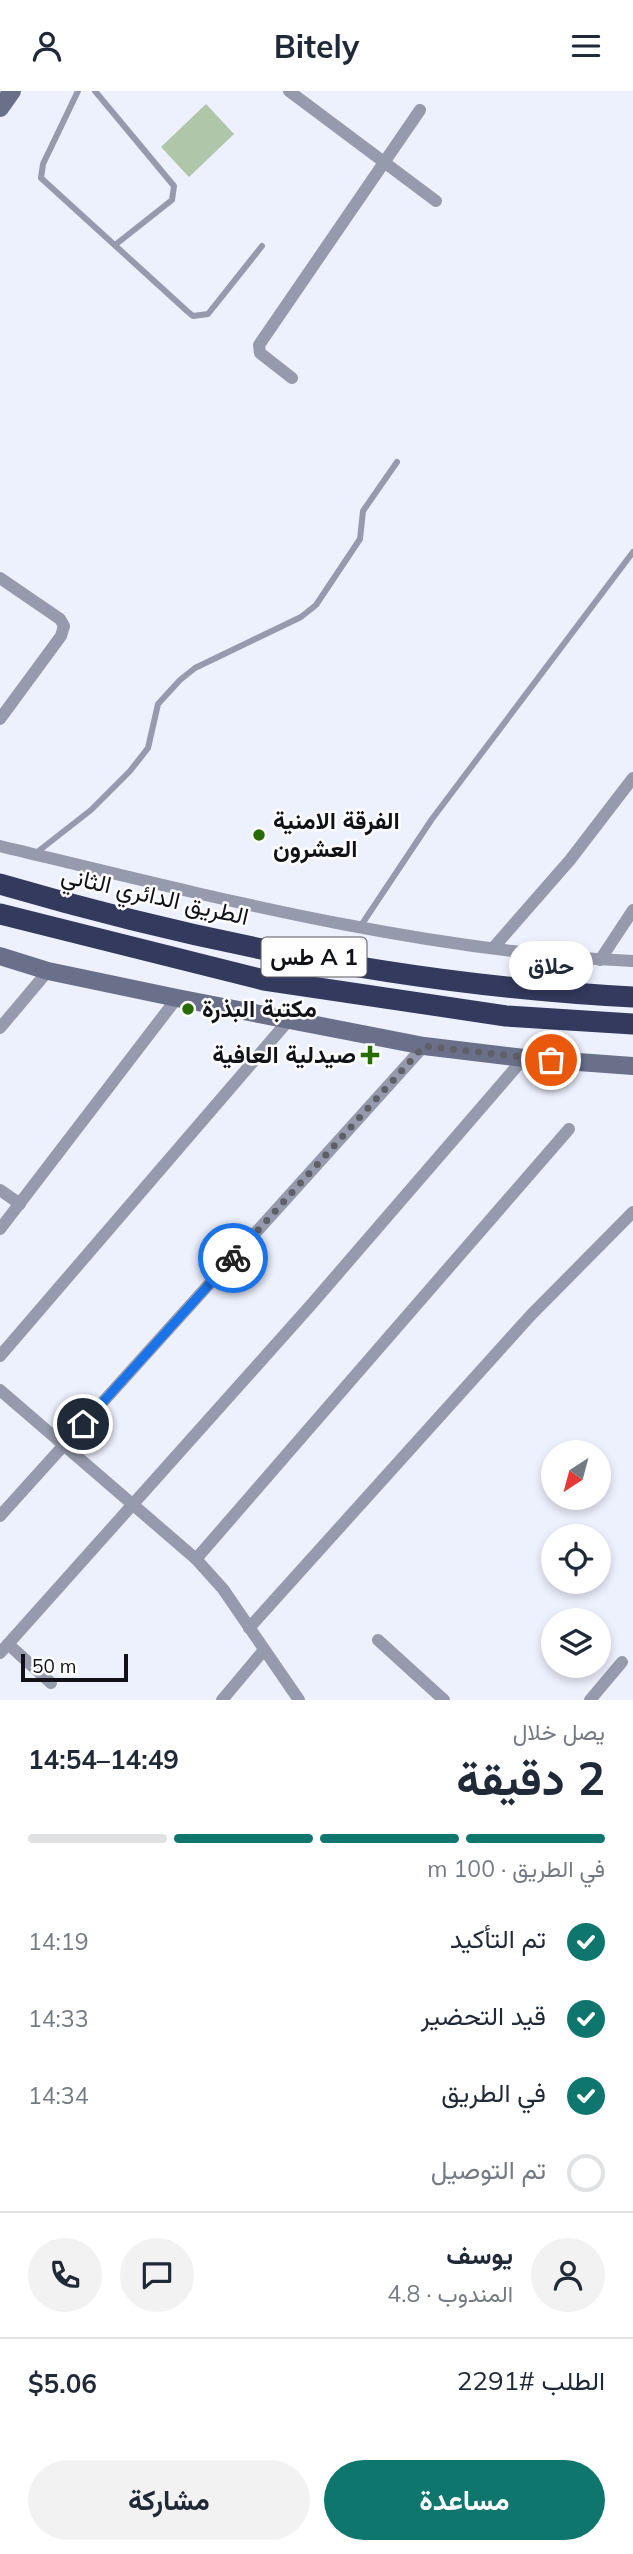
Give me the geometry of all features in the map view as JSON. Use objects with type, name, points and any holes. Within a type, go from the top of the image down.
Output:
[{"type":"highway","name":"الطريق الدائري الثاني","points":[[0,884],[89,910],[273,950],[454,981],[633,997]]},
{"type":"highway","name":"طس A 1","points":[[0,914],[264,980],[506,1016],[633,1024]]},
{"type":"street","points":[[0,108],[11,91]]},
{"type":"street","points":[[289,91],[436,201]]},
{"type":"street","points":[[292,378],[261,353],[259,345],[420,110]]},
{"type":"street","points":[[0,578],[60,619],[64,626],[61,636],[0,719]]},
{"type":"street","points":[[494,947],[570,860],[633,778]]},
{"type":"street","points":[[0,846],[360,927],[494,947],[600,960],[633,961]]},
{"type":"street","points":[[600,960],[633,910]]},
{"type":"street","points":[[0,956],[48,971],[424,1046],[524,1058],[633,1066]]},
{"type":"street","points":[[0,1028],[48,971]]},
{"type":"street","points":[[0,1229],[177,998]]},
{"type":"street","points":[[0,1356],[288,1021]]},
{"type":"street","points":[[0,1516],[424,1046]]},
{"type":"street","points":[[51,1683],[4,1649],[524,1058]]},
{"type":"street","points":[[196,1559],[569,1129]]},
{"type":"street","points":[[0,1190],[20,1204]]},
{"type":"street","points":[[249,1628],[531,1315],[633,1212]]},
{"type":"street","points":[[0,1390],[196,1559],[223,1589],[299,1700]]},
{"type":"street","points":[[378,1640],[444,1700]]},
{"type":"street","points":[[222,1700],[264,1650]]},
{"type":"street","points":[[590,1700],[622,1662]]},
{"type":"lane","points":[[78,91],[43,164],[41,178],[187,311],[201,317],[208,314],[262,246]]},
{"type":"lane","points":[[95,91],[174,186],[172,200],[116,245]]},
{"type":"lane","points":[[35,854],[90,810],[130,771],[148,748],[158,705],[180,680],[195,668],[301,617],[316,605],[360,539],[363,511],[397,462]]},
{"type":"lane","points":[[360,927],[440,810],[633,552]]},
{"type":"green space","points":[[206,104],[234,134],[189,177],[161,147]]},
{"type":"way so far","points":[[233,1258],[424,1046],[551,1060]]},
{"type":"place","name":"الفرقة الامنية العشرون","points":[[259,835]]},
{"type":"place","name":"مكتبة البذرة","points":[[188,1009]]},
{"type":"place","name":"صيدلية العافية","points":[[370,1055]]},
{"type":"place","name":"حلاق","points":[[551,1060]]},
{"type":"route","points":[[83,1424],[233,1258]]}]
